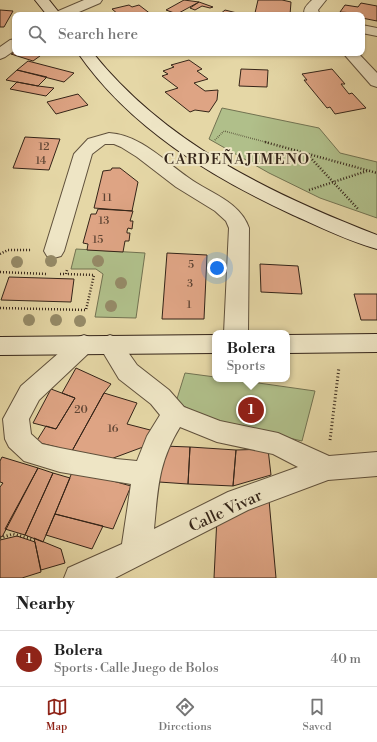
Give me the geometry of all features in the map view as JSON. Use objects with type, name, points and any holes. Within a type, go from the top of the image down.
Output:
[{"type":"street","points":[[42,0],[52,12]]},
{"type":"street","points":[[67,12],[95,0]]},
{"type":"street","points":[[311,12],[311,9],[319,0]]},
{"type":"street","points":[[365,30],[377,32]]},
{"type":"street","points":[[0,34],[12,35]]},
{"type":"street","points":[[0,54],[12,46]]},
{"type":"street","points":[[88,56],[130,104],[156,126],[211,163],[288,206],[377,242]]},
{"type":"street","points":[[353,56],[377,82]]},
{"type":"street","points":[[54,251],[83,154],[93,142],[105,139],[120,140],[133,147],[183,182],[218,204],[235,218],[239,228],[236,330]]},
{"type":"street","points":[[290,344],[377,343]]},
{"type":"street","points":[[0,346],[84,344],[212,344]]},
{"type":"street","points":[[84,344],[30,393],[16,418],[18,439],[34,453],[60,460],[116,471],[146,474]]},
{"type":"street","points":[[110,344],[128,372],[160,397],[174,414],[217,431],[278,444],[327,468]]},
{"type":"street","points":[[136,552],[146,474],[156,444],[174,414]]},
{"type":"street","name":"Calle Vivar","points":[[79,578],[109,566],[238,501],[327,468],[377,464]]},
{"type":"path","points":[[214,141],[224,131],[377,173]]},
{"type":"path","points":[[250,166],[297,151]]},
{"type":"path","points":[[308,154],[360,211]]},
{"type":"path","points":[[308,190],[368,171]]},
{"type":"path","points":[[0,308],[86,310],[94,275],[66,274]]},
{"type":"path","points":[[327,468],[342,343]]},
{"type":"path","points":[[0,538],[13,534],[33,539]]},
{"type":"green space","points":[[222,108],[319,128],[340,153],[377,162],[377,218],[320,198],[269,173],[209,139]]},
{"type":"green space","points":[[76,249],[145,253],[136,318],[95,317],[103,274],[96,269],[71,269]]},
{"type":"green space","points":[[185,373],[212,377],[212,382],[251,382],[315,391],[302,441],[208,419],[176,402]]},
{"type":"building","points":[[184,0],[199,2],[181,12],[172,12],[166,10]]},
{"type":"building","points":[[258,0],[282,0],[291,2],[290,12],[255,12]]},
{"type":"building","points":[[199,2],[213,7],[210,8],[202,6],[195,10],[190,8]]},
{"type":"building","points":[[361,3],[377,6],[377,21],[365,19],[365,12],[340,12],[345,5],[358,7]]},
{"type":"building","points":[[129,5],[132,7],[139,5],[148,12],[116,12],[112,9]]},
{"type":"building","points":[[0,10],[13,11],[4,27],[0,27]]},
{"type":"building","points":[[225,10],[233,12],[223,12]]},
{"type":"building","points":[[17,56],[40,56],[33,61]]},
{"type":"building","points":[[189,60],[202,69],[197,71],[208,79],[194,83],[205,91],[218,90],[217,100],[209,112],[195,110],[190,112],[165,92],[178,88],[162,76],[168,74],[163,71],[174,67],[171,65]]},
{"type":"building","points":[[28,61],[74,73],[64,82],[17,70]]},
{"type":"building","points":[[241,69],[268,70],[267,87],[239,86]]},
{"type":"building","points":[[332,69],[345,84],[341,84],[349,94],[352,93],[366,108],[335,114],[330,107],[327,108],[304,80],[307,80],[302,74]]},
{"type":"building","points":[[17,70],[47,77],[38,86],[6,80]]},
{"type":"building","points":[[17,82],[54,88],[46,96],[10,89]]},
{"type":"building","points":[[78,94],[88,105],[56,114],[47,102]]},
{"type":"building","points":[[25,137],[60,139],[49,170],[13,168]]},
{"type":"building","points":[[112,168],[120,168],[138,182],[132,211],[94,208],[103,171],[111,170]]},
{"type":"building","points":[[98,209],[133,211],[130,221],[133,221],[132,229],[128,228],[127,233],[130,233],[129,241],[125,241],[123,252],[87,250],[88,244],[83,243],[91,214],[96,214]]},
{"type":"building","points":[[167,253],[207,255],[204,319],[162,319]]},
{"type":"building","points":[[260,264],[298,266],[302,294],[261,292]]},
{"type":"building","points":[[9,277],[74,279],[71,302],[1,300]]},
{"type":"building","points":[[354,294],[377,294],[377,320],[361,320]]},
{"type":"building","points":[[76,368],[111,384],[104,393],[72,451],[36,442],[46,426],[56,429],[75,398],[62,393]]},
{"type":"building","points":[[51,389],[75,398],[56,429],[33,423]]},
{"type":"building","points":[[104,393],[137,403],[127,424],[154,431],[143,447],[108,460],[72,451]]},
{"type":"building","points":[[163,446],[190,447],[188,484],[159,482]]},
{"type":"building","points":[[190,447],[236,450],[233,486],[188,484]]},
{"type":"building","points":[[268,449],[271,475],[233,486],[236,450]]},
{"type":"building","points":[[2,457],[38,468],[2,537],[0,536],[0,487],[3,483],[0,482],[0,461]]},
{"type":"building","points":[[38,468],[53,473],[25,535],[5,529]]},
{"type":"building","points":[[73,470],[131,486],[113,529],[55,514]]},
{"type":"building","points":[[53,473],[70,478],[43,542],[25,535]]},
{"type":"building","points":[[269,500],[276,578],[214,578],[217,517]]},
{"type":"building","points":[[55,514],[103,526],[92,549],[46,535]]},
{"type":"building","points":[[17,536],[35,542],[41,572],[22,578],[0,578],[0,540]]},
{"type":"building","points":[[34,538],[61,549],[65,563],[41,570]]},
{"type":"place","name":"Bolera","points":[[251,410]]},
{"type":"district","name":"CARDEÑAJIMENO","points":[[237,159]]}]
